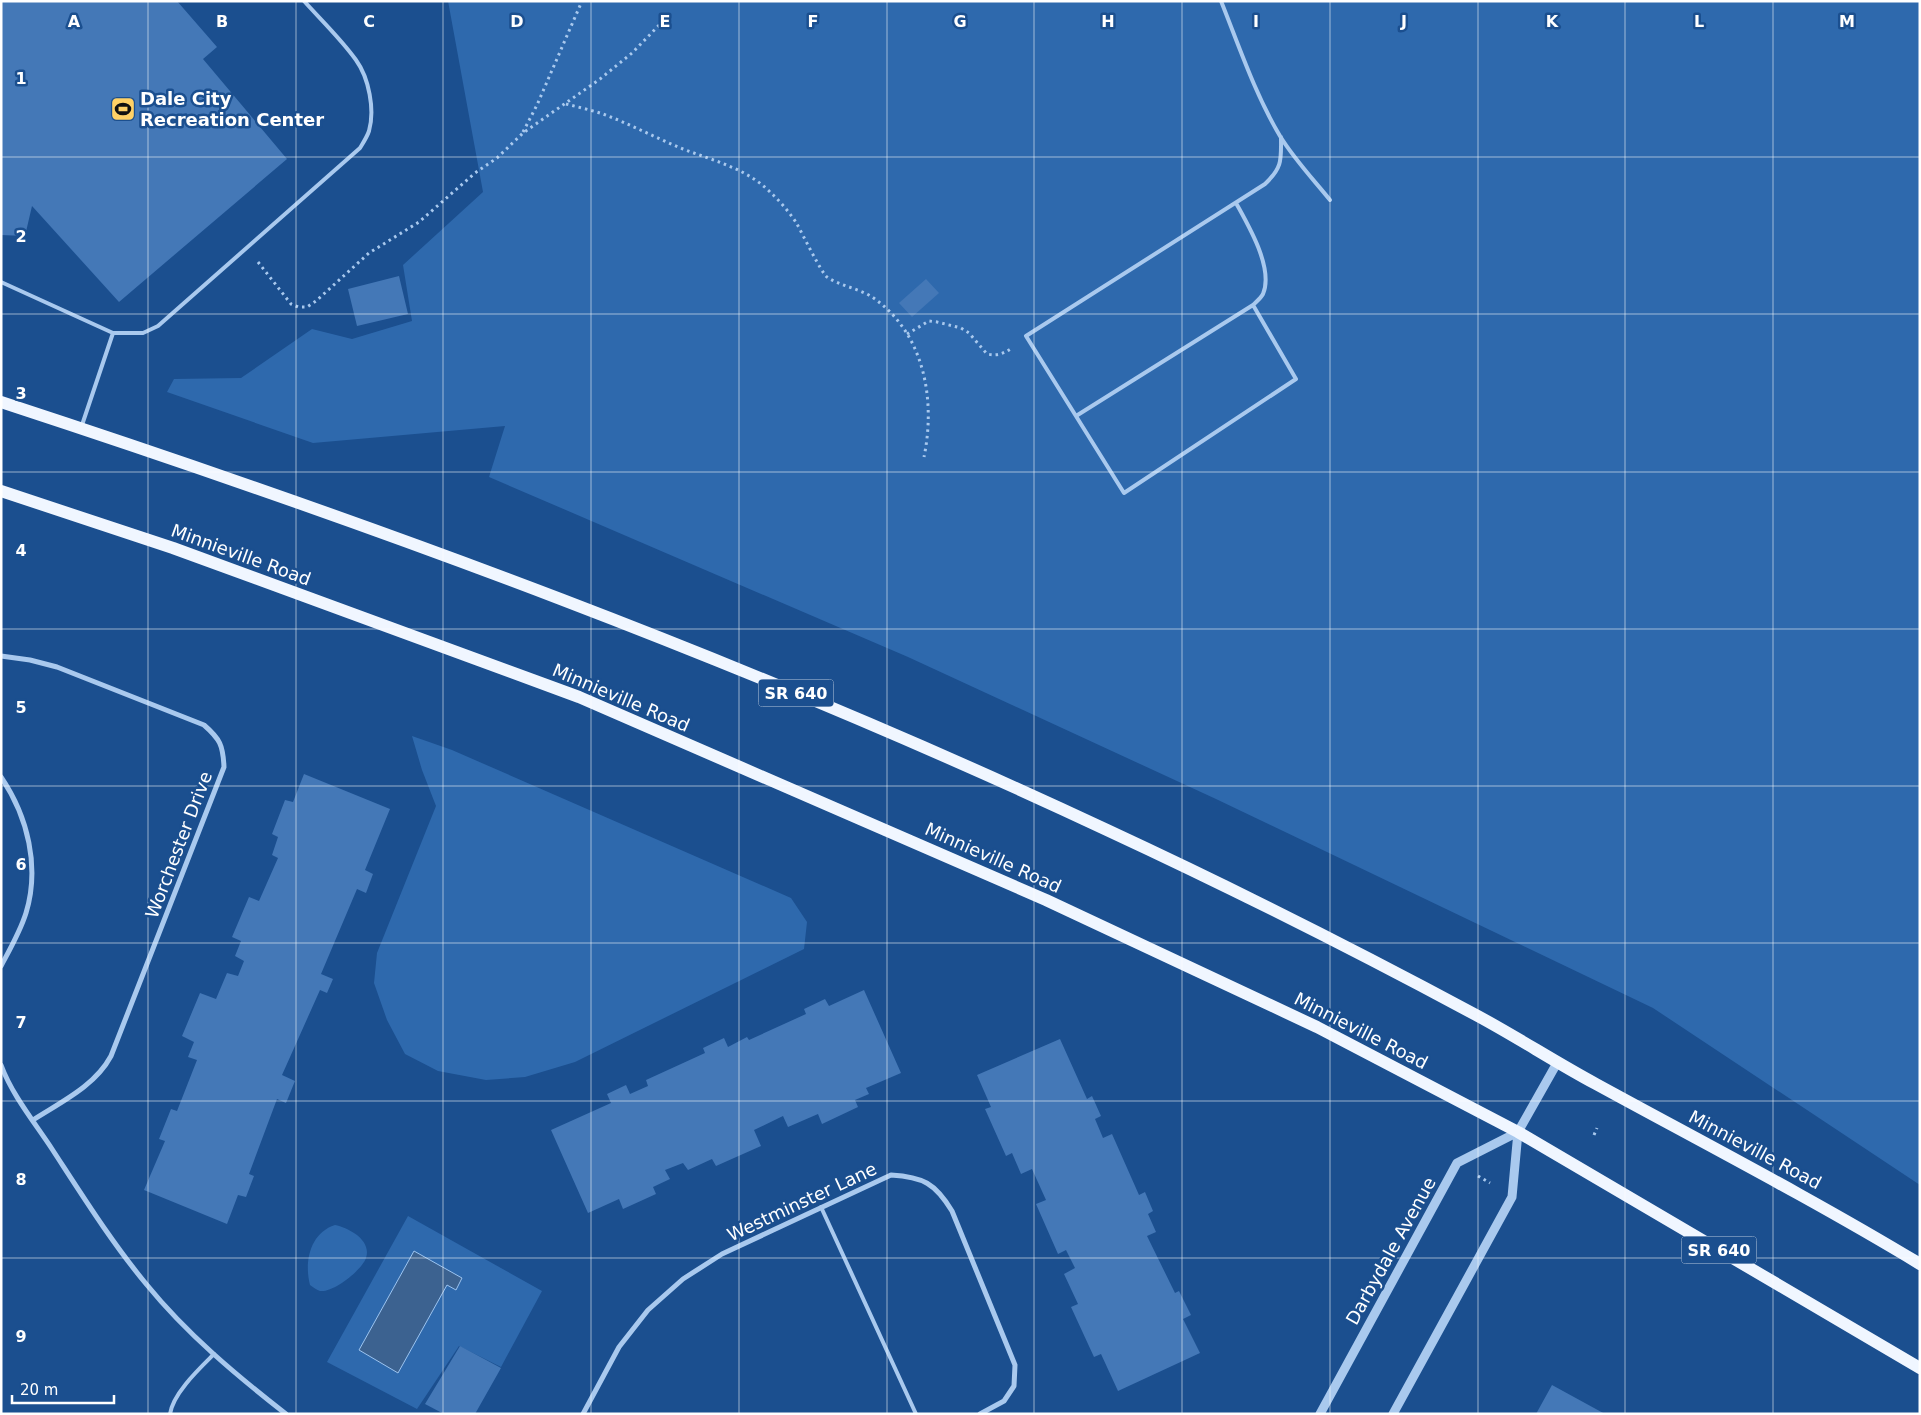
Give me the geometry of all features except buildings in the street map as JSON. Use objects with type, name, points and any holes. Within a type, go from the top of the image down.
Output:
[{"type":"main road","name":"Minnieville Road","points":[[1,402],[166,455],[398,537],[702,654],[865,721],[1108,830],[1361,954],[1490,1022],[1557,1063],[1840,1215],[1920,1264]]},
{"type":"main road","name":"Minnieville Road","points":[[1,491],[173,548],[579,697],[1046,900],[1317,1026],[1518,1132],[1920,1368]]},
{"type":"street","name":"Worchester Drive","points":[[1,656],[57,667],[204,725],[216,736],[223,749],[224,767],[111,1056],[105,1067],[95,1078],[32,1120]]},
{"type":"street","points":[[1,777],[23,817],[31,851],[31,886],[26,913],[16,939],[1,966]]},
{"type":"street","points":[[1393,1414],[1512,1197],[1518,1132],[1557,1063]]},
{"type":"street","points":[[1,1065],[32,1120],[87,1202],[148,1286],[214,1354],[286,1414]]},
{"type":"street","name":"Darbydale Avenue","points":[[1320,1414],[1457,1163],[1518,1132]]},
{"type":"street","name":"Westminster Lane","points":[[583,1414],[619,1347],[648,1310],[683,1279],[722,1254],[891,1175],[912,1176],[931,1185],[944,1197],[952,1211],[1016,1365],[1014,1386],[1004,1401],[980,1414]]},
{"type":"lane","points":[[1,282],[113,333],[143,333],[158,326],[360,148],[368,131],[371,115],[370,97],[365,79],[357,61],[304,1]]},
{"type":"lane","points":[[1221,1],[1263,104],[1281,137],[1300,164],[1330,200]]},
{"type":"lane","points":[[1253,305],[1296,379],[1124,493],[1026,336],[1265,184],[1276,174],[1281,163],[1281,137]]},
{"type":"lane","points":[[1076,416],[1253,305],[1263,294],[1265,281],[1262,259],[1256,239],[1236,203]]},
{"type":"lane","points":[[81,428],[113,333]]},
{"type":"lane","points":[[821,1207],[916,1414]]},
{"type":"lane","points":[[170,1414],[177,1398],[199,1369],[214,1354]]},
{"type":"path","points":[[523,133],[582,1]]},
{"type":"path","points":[[247,247],[291,304],[298,307],[307,307],[326,294],[376,248],[419,222],[475,173],[497,158],[523,133],[632,53],[670,14]]},
{"type":"path","points":[[565,104],[603,114],[721,164],[741,170],[771,192],[796,223],[825,276],[871,296],[891,313],[908,334],[921,364],[928,397],[928,433],[924,457]]},
{"type":"path","points":[[908,334],[929,321],[938,322],[961,328],[976,340],[987,354],[995,356],[1003,354],[1028,338]]},
{"type":"path","points":[[1594,1135],[1597,1128]]},
{"type":"path","points":[[1476,1175],[1493,1185]]},
{"type":"shaded area","points":[[448,1],[1920,1],[1920,1185],[1653,1008],[1216,799],[908,657],[489,477],[505,426],[313,443],[167,392],[174,379],[241,378],[312,329],[352,339],[412,321],[403,265],[483,192]]},
{"type":"shaded area","points":[[412,736],[452,750],[791,898],[807,922],[804,949],[575,1062],[525,1077],[486,1080],[438,1071],[405,1054],[387,1020],[374,983],[377,953],[436,806],[422,770]]},
{"type":"shaded area","points":[[408,1216],[542,1291],[501,1367],[459,1346],[417,1409],[327,1362]]},
{"type":"shaded area","points":[[335,1225],[353,1232],[363,1240],[367,1252],[366,1258],[359,1268],[346,1280],[326,1291],[320,1291],[310,1285],[308,1276],[311,1249],[320,1235]]},
{"type":"shaded area","points":[[414,1251],[462,1278],[456,1290],[447,1285],[398,1373],[359,1350]]},
{"type":"place","name":"Dale City Recreation Center","points":[[123,109]]}]
